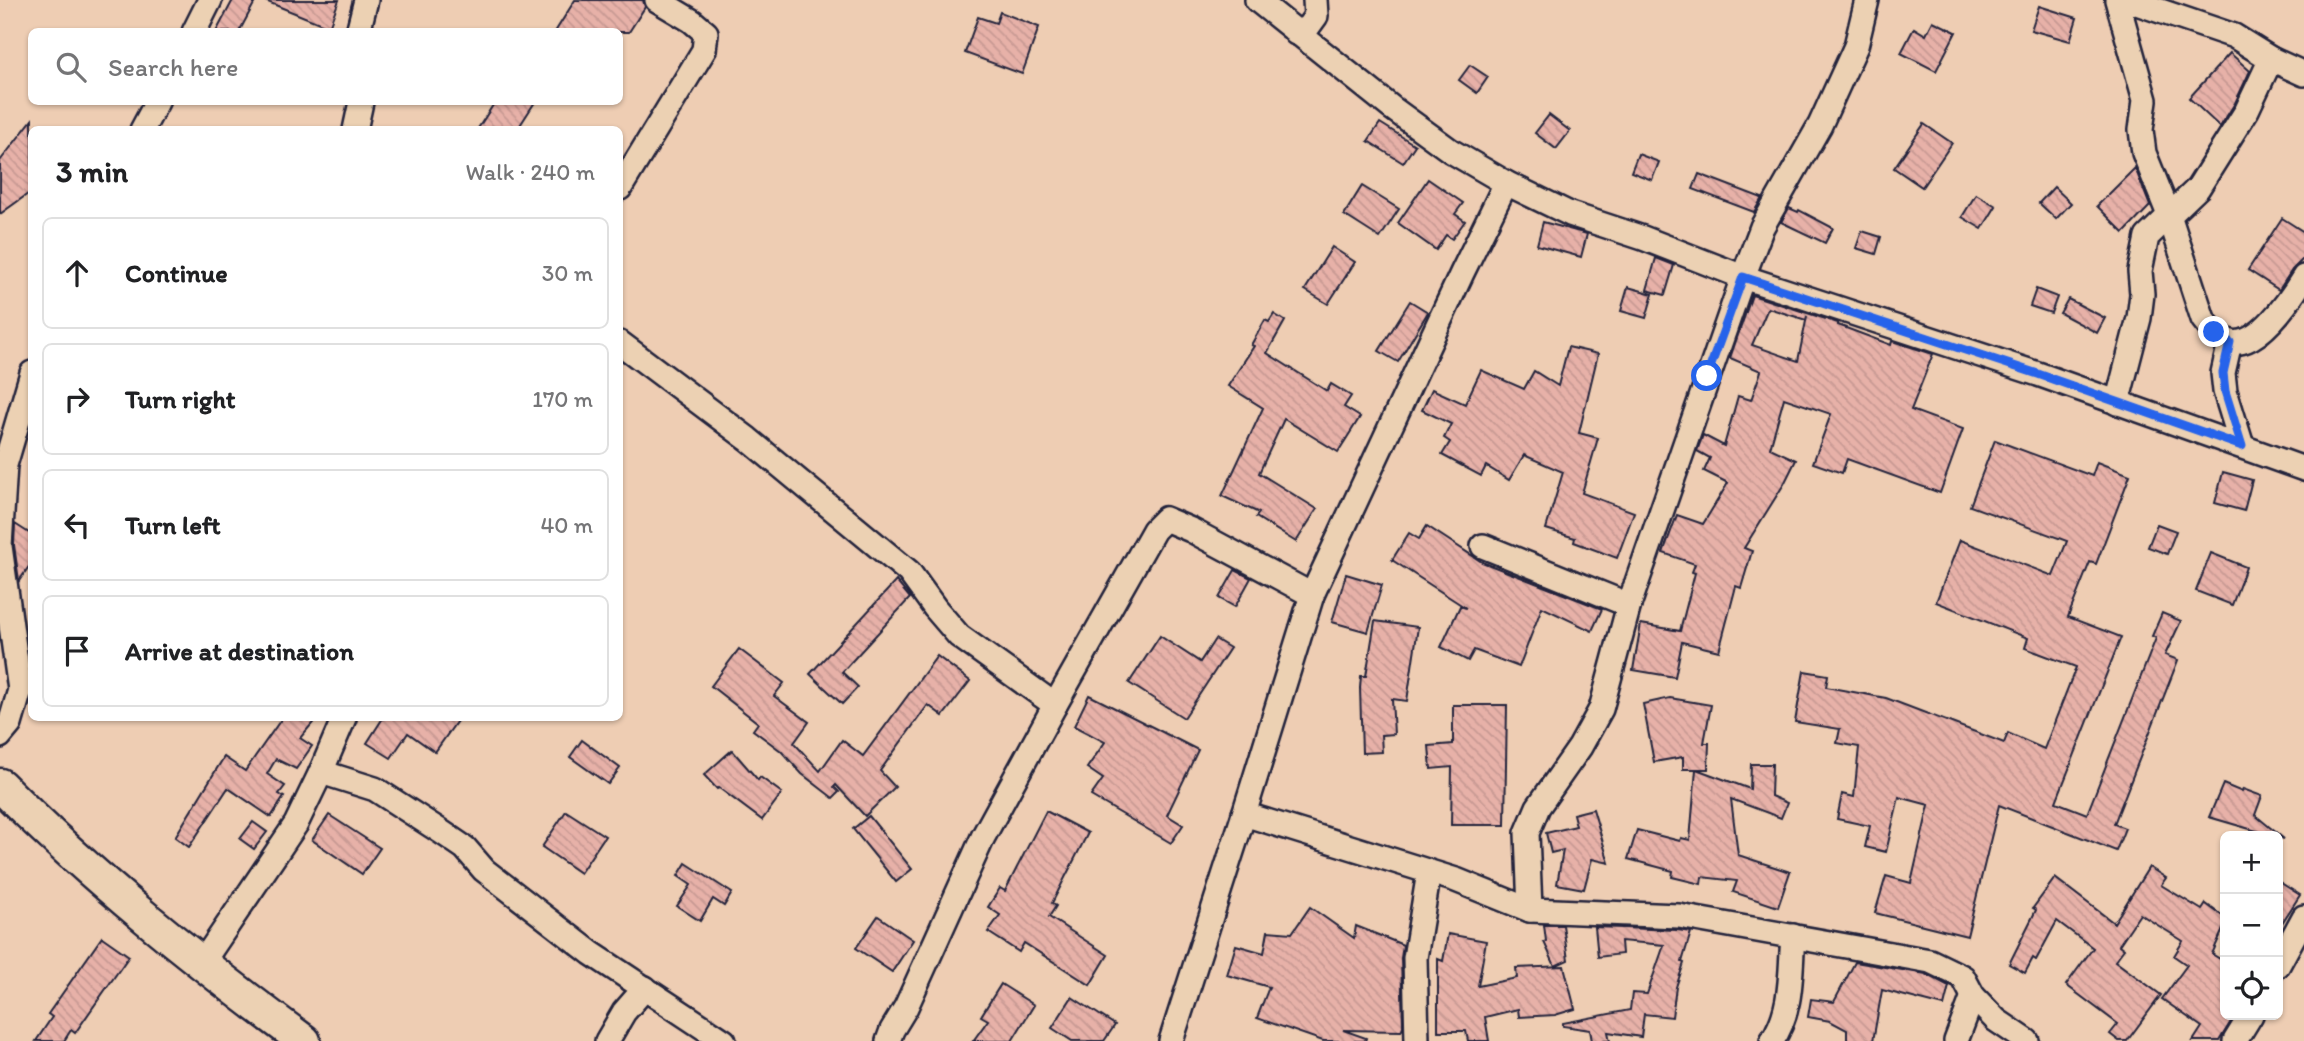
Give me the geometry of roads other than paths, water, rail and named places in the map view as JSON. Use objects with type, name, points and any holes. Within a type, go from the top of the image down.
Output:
[{"type":"main road","points":[[0,785],[64,847],[202,963],[304,1041]]},
{"type":"street","points":[[196,28],[210,0]]},
{"type":"street","points":[[359,28],[366,0]]},
{"type":"street","points":[[623,183],[704,50],[706,33],[656,0]]},
{"type":"street","points":[[1257,0],[1451,151],[1506,183],[1570,214],[1643,238],[1743,277],[2038,374],[2304,468]]},
{"type":"street","points":[[1296,33],[1308,27],[1316,16],[1315,0]]},
{"type":"street","points":[[1530,910],[1527,833],[1538,807],[1580,747],[1601,709],[1629,605],[1743,277],[1762,227],[1820,125],[1856,46],[1867,0]]},
{"type":"street","points":[[2117,0],[2145,100],[2141,130],[2144,153],[2169,215],[2203,319],[2214,332],[2230,342],[2245,341],[2259,334],[2304,277]]},
{"type":"street","points":[[2128,0],[2234,36],[2304,74]]},
{"type":"street","points":[[2117,403],[2139,318],[2142,293],[2140,271],[2147,237],[2198,188],[2247,110],[2271,58]]},
{"type":"street","points":[[144,126],[155,105]]},
{"type":"street","points":[[356,126],[360,105]]},
{"type":"street","points":[[1171,1041],[1312,595],[1506,183]]},
{"type":"street","points":[[2230,342],[2223,373],[2225,391],[2242,446]]},
{"type":"street","points":[[623,345],[748,439],[909,572],[959,636],[1055,705]]},
{"type":"street","points":[[0,736],[10,724],[26,685],[0,546],[5,465],[28,387]]},
{"type":"street","points":[[888,1041],[983,837],[1154,530],[1165,519],[1191,530],[1312,595]]},
{"type":"street","points":[[1483,546],[1629,605]]},
{"type":"street","points":[[202,963],[296,824],[343,721]]},
{"type":"street","points":[[321,772],[375,789],[440,831],[464,848],[484,870],[591,953],[724,1041]]},
{"type":"street","points":[[1244,814],[1456,880],[1530,910],[1679,916],[1930,961],[1963,977],[1973,996],[1996,1020],[2027,1041]]},
{"type":"street","points":[[1417,1041],[1415,958],[1429,872]]},
{"type":"street","points":[[2282,957],[2304,917]]},
{"type":"street","points":[[1772,1041],[1787,1010],[1793,936]]},
{"type":"street","points":[[607,1041],[624,1012],[645,988]]},
{"type":"street","points":[[1956,1041],[1973,996]]},
{"type":"street","points":[[2235,1041],[2248,1020]]}]
